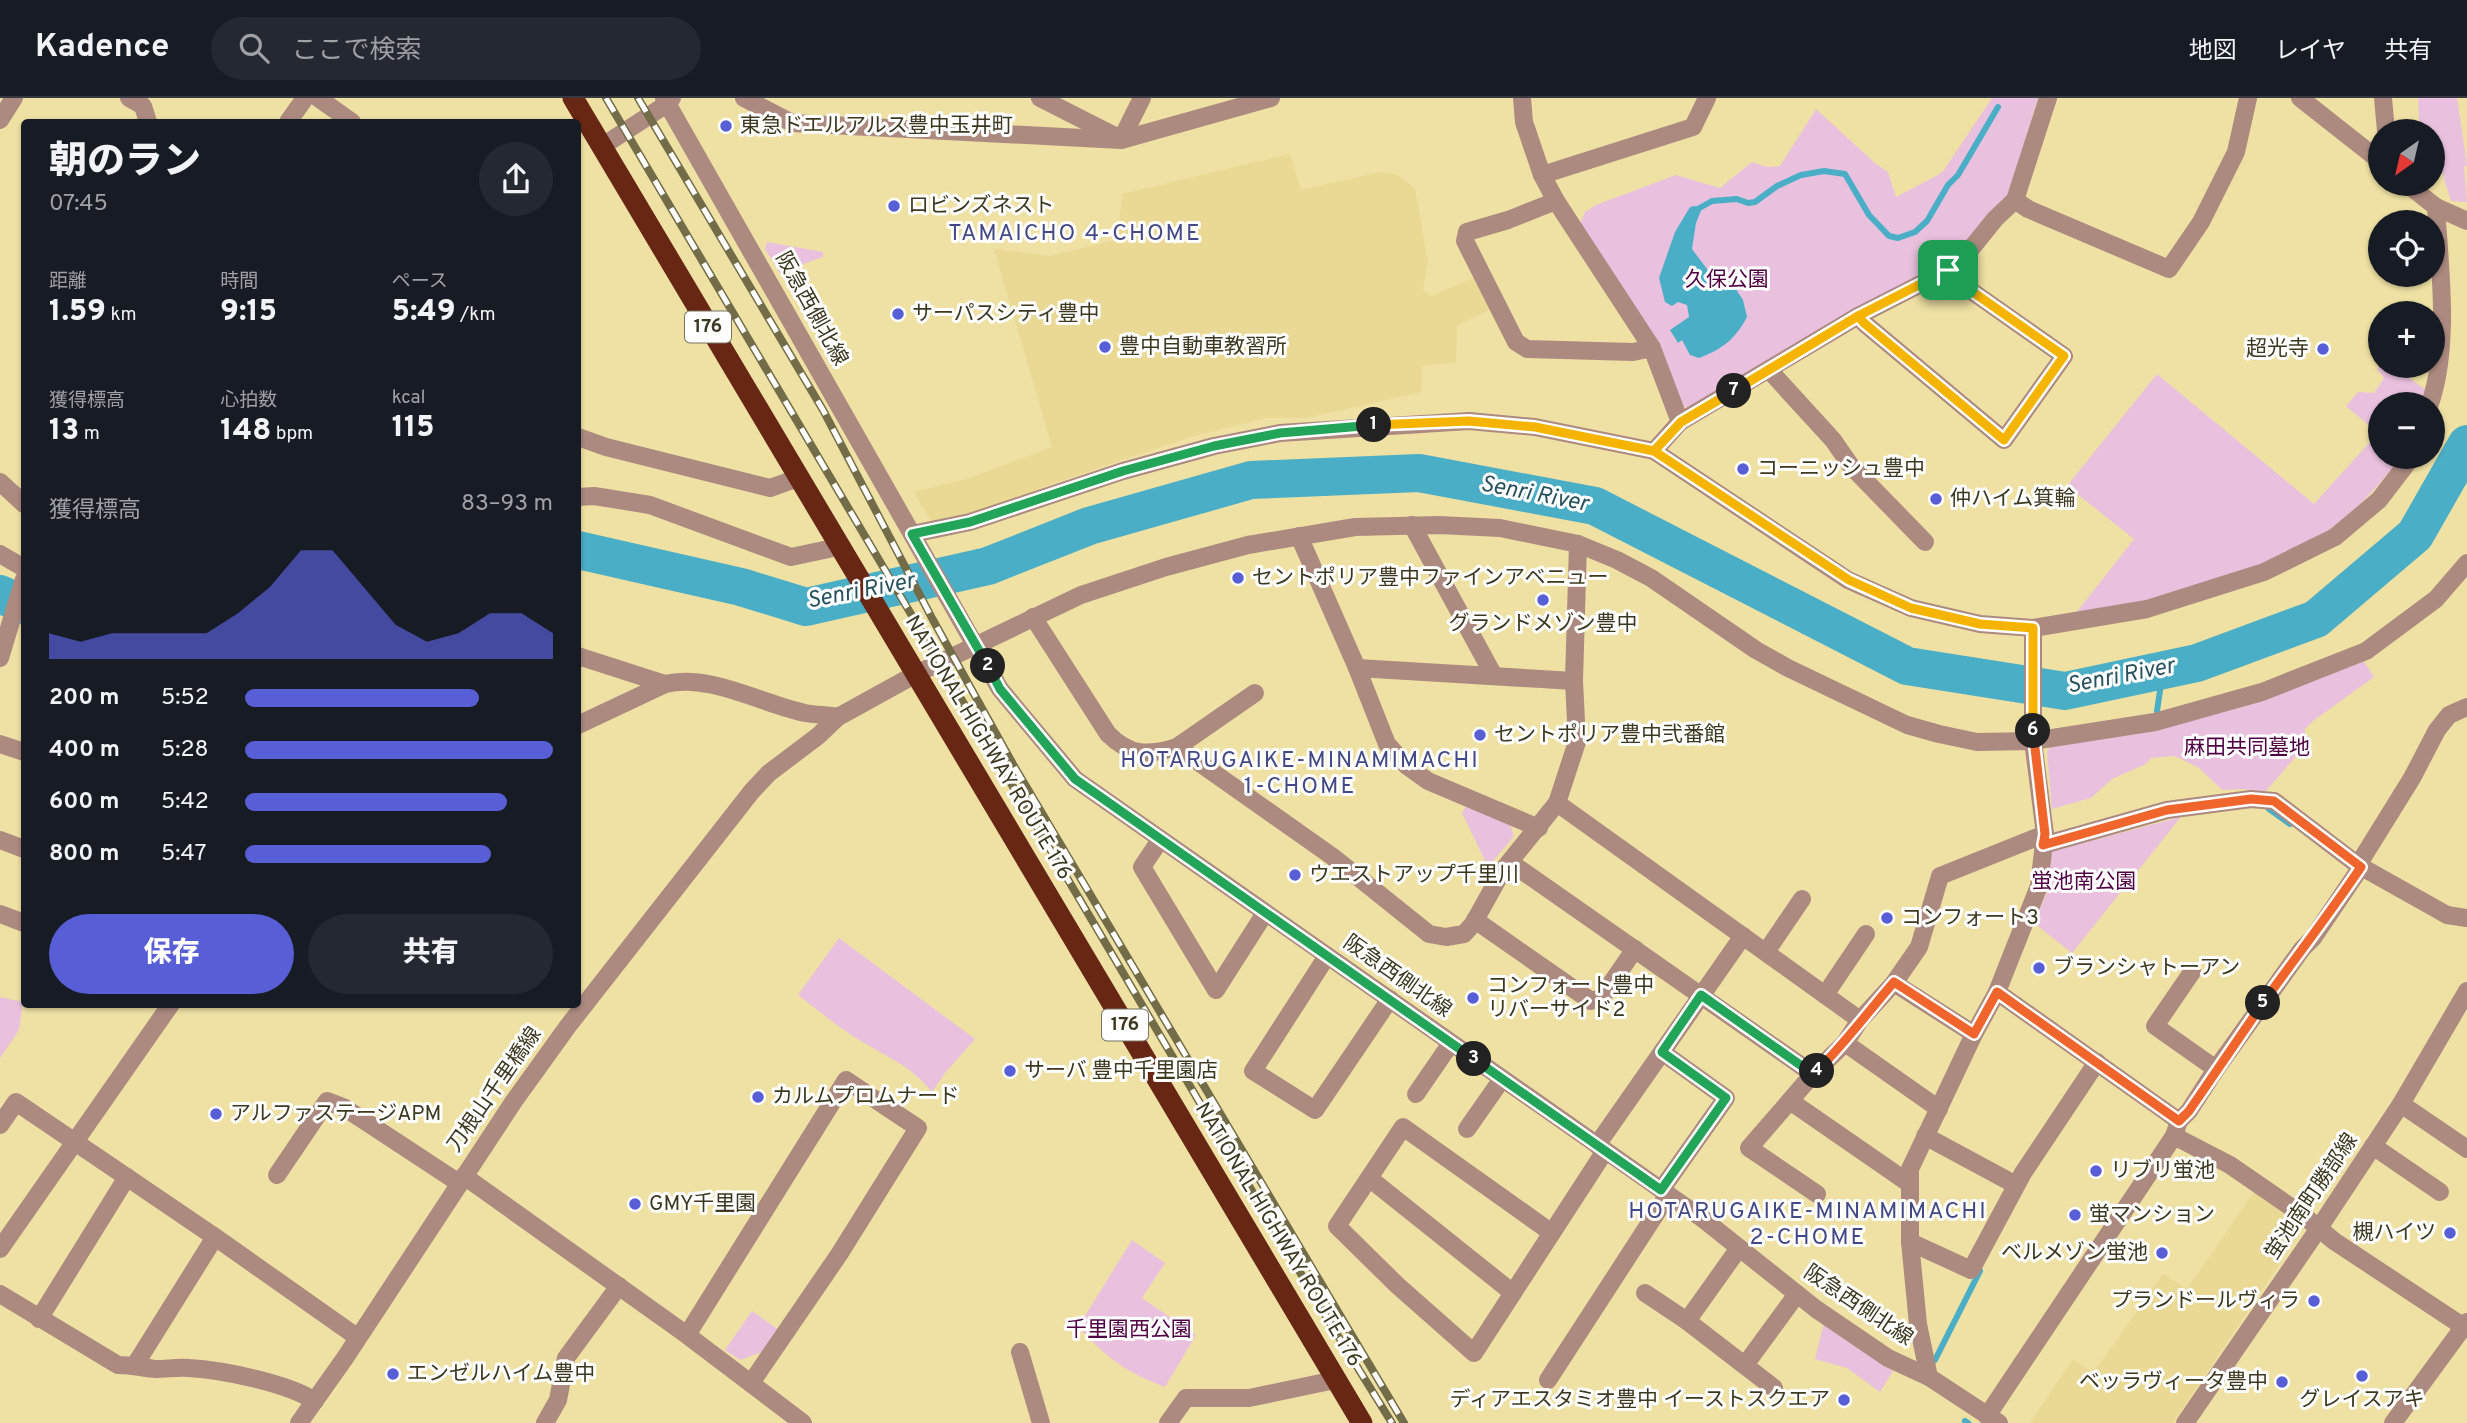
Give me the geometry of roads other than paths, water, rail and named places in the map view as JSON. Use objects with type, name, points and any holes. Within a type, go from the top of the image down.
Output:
[{"type":"highway","name":"NATIONAL HIGHWAY ROUTE 176","points":[[573,98],[1362,1423]]},
{"type":"street","points":[[0,120],[15,98]]},
{"type":"street","points":[[129,98],[143,106],[147,119]]},
{"type":"street","points":[[290,119],[305,98]]},
{"type":"street","points":[[318,98],[348,119]]},
{"type":"street","points":[[744,98],[792,123],[1121,140],[1271,98]]},
{"type":"street","points":[[1040,98],[1121,140]]},
{"type":"street","points":[[1121,140],[1142,98]]},
{"type":"street","points":[[1522,98],[1524,122],[1542,174],[1556,201],[1652,348],[1681,422]]},
{"type":"street","points":[[1542,174],[1693,127],[1707,98]]},
{"type":"street","points":[[1654,451],[1681,422],[1858,316],[1948,270],[2015,200],[2048,98]]},
{"type":"street","points":[[2015,200],[2028,209],[2169,269],[2201,222],[2236,152],[2248,98]]},
{"type":"street","points":[[2300,98],[2368,149]]},
{"type":"street","points":[[2383,98],[2385,119]]},
{"type":"street","points":[[601,147],[667,100]]},
{"type":"street","name":"阪急西側北線","points":[[667,100],[1000,689],[1075,779],[1665,1193],[1797,1294],[1888,1358],[1929,1377],[1993,1419]]},
{"type":"street","points":[[2423,196],[2440,209],[2467,221]]},
{"type":"street","points":[[1556,201],[1508,220],[1467,232],[1465,242],[1516,342],[1528,349],[1633,352],[1652,348]]},
{"type":"street","points":[[2434,392],[2437,382],[2442,307],[2440,209]]},
{"type":"street","points":[[1858,316],[2004,440],[2064,356],[1963,285],[1948,270]]},
{"type":"street","points":[[1769,370],[1833,440],[1851,466],[1925,542]]},
{"type":"street","points":[[914,539],[1098,479],[1175,457],[1280,433],[1469,421],[1535,427],[1654,451],[1849,580],[1911,608],[1980,624],[2033,628],[2147,609],[2264,572],[2335,537],[2379,500],[2403,469]]},
{"type":"street","points":[[581,438],[606,447],[770,488],[798,478]]},
{"type":"street","points":[[0,482],[21,501]]},
{"type":"street","points":[[581,497],[594,496],[650,505],[791,557],[841,551]]},
{"type":"street","points":[[1412,525],[1494,676]]},
{"type":"street","name":"刀根山千里橋線","points":[[299,1423],[568,1026],[752,791],[838,717],[916,674],[1081,595],[1166,567],[1248,545],[1355,527],[1412,525],[1500,528],[1578,544],[1617,560],[1651,578],[1756,650],[1907,725],[1977,741],[2033,741],[2155,722],[2262,692],[2366,651],[2436,599],[2467,563]]},
{"type":"street","points":[[1299,536],[1387,744],[1407,766],[1428,781],[1539,828]]},
{"type":"street","points":[[1177,747],[1333,857],[1429,934],[1446,937],[1464,934],[1475,920],[1503,870],[1557,803],[1577,742],[1574,681],[1578,544]]},
{"type":"street","points":[[0,554],[21,566]]},
{"type":"street","points":[[1,649],[21,588]]},
{"type":"street","points":[[1033,617],[1108,734],[1122,748],[1156,753],[1177,747],[1255,693]]},
{"type":"street","points":[[1929,1377],[1918,1324],[1910,1242],[1910,1169],[1974,1034],[1997,992],[2039,886],[2044,839],[2033,741],[2033,628]]},
{"type":"street","points":[[581,657],[665,684]]},
{"type":"street","points":[[1357,668],[1574,681]]},
{"type":"street","points":[[581,724],[665,684],[679,681],[710,685],[805,713],[838,717]]},
{"type":"street","points":[[1993,1419],[2216,1069],[2301,949],[2313,938],[2360,866],[2437,730],[2449,715],[2467,707]]},
{"type":"street","points":[[0,744],[21,751]]},
{"type":"street","points":[[1816,1194],[1749,1148],[1813,1074],[1845,1043],[1860,1020],[1894,982],[1919,947],[1940,876],[2044,839],[2167,810],[2251,799],[2274,801],[2360,866],[2447,915],[2467,918]]},
{"type":"street","points":[[1557,803],[1860,1020]]},
{"type":"street","points":[[0,840],[21,848]]},
{"type":"street","points":[[1160,840],[1142,867],[1216,990],[1265,913]]},
{"type":"street","points":[[1511,863],[1813,1074]]},
{"type":"street","points":[[1766,952],[1802,899]]},
{"type":"street","points":[[0,914],[21,922]]},
{"type":"street","points":[[1475,920],[1591,1001],[1601,998],[1635,949]]},
{"type":"street","points":[[1825,995],[1866,934]]},
{"type":"street","points":[[1552,1233],[1403,1127],[1337,1227],[1474,1353],[1552,1233],[1601,1148],[1662,1052],[1743,936]]},
{"type":"street","points":[[1328,956],[1253,1071],[1315,1110],[1390,999]]},
{"type":"street","points":[[2192,972],[2155,1026],[2216,1069]]},
{"type":"street","points":[[1894,982],[1974,1034]]},
{"type":"street","name":"蛍池南町勝部線","points":[[2185,1423],[2374,1146],[2467,991]]},
{"type":"street","points":[[1997,992],[2097,1062],[2177,1129],[2304,1216],[2334,1241],[2466,1326],[2393,1423]]},
{"type":"street","points":[[0,1249],[168,1008]]},
{"type":"street","points":[[1416,1094],[1451,1043]]},
{"type":"street","points":[[1845,1043],[1939,1109]]},
{"type":"street","points":[[1548,1380],[1726,1098],[1662,1052]]},
{"type":"street","points":[[1910,1242],[1971,1270],[2016,1185],[2097,1062]]},
{"type":"street","points":[[1467,1129],[1502,1079]]},
{"type":"street","points":[[687,1335],[846,1080],[918,1128],[840,1253],[751,1383]]},
{"type":"street","points":[[277,1175],[327,1101],[345,1108],[462,1179],[619,1286],[803,1423]]},
{"type":"street","points":[[1790,1101],[1910,1184]]},
{"type":"street","points":[[0,1125],[16,1102],[357,1337]]},
{"type":"street","points":[[2401,1104],[2467,1149]]},
{"type":"street","points":[[1926,1136],[2016,1185]]},
{"type":"street","points":[[2374,1146],[2440,1192]]},
{"type":"street","points":[[39,1319],[127,1177]]},
{"type":"street","points":[[1370,1178],[1513,1293]]},
{"type":"street","points":[[135,1365],[215,1237]]},
{"type":"street","points":[[1687,1321],[1739,1248]]},
{"type":"street","points":[[545,1423],[558,1400],[566,1358],[619,1286]]},
{"type":"street","points":[[1645,1293],[1687,1321],[1774,1388]]},
{"type":"street","points":[[0,1294],[118,1365],[153,1369],[189,1368],[245,1378],[299,1391],[315,1401]]},
{"type":"street","points":[[1745,1365],[1797,1294]]},
{"type":"street","points":[[1020,1352],[1041,1423]]},
{"type":"street","points":[[1168,1423],[1186,1398],[1249,1398],[1335,1380]]},
{"type":"water","points":[[1690,207],[1702,208],[1696,223],[1692,249],[1710,273],[1730,280],[1743,300],[1747,317],[1728,342],[1699,358],[1690,355],[1682,340],[1678,343],[1670,330],[1689,317],[1687,305],[1678,302],[1672,306],[1665,302],[1659,278],[1675,232]]},
{"type":"waterway","points":[[1696,210],[1712,201],[1737,199],[1748,203],[1755,202],[1777,186],[1801,175],[1824,171],[1845,174],[1869,215],[1889,236],[1898,238],[1915,232],[1927,221],[1998,107]]},
{"type":"waterway","name":"Senri River","points":[[581,551],[741,587],[806,607],[988,566],[1089,526],[1251,480],[1419,473],[1595,506],[1907,666],[2065,691],[2197,663],[2316,619],[2415,535],[2467,444]]},
{"type":"waterway","name":"Senri River","points":[[0,594],[21,604]]},
{"type":"waterway","points":[[2157,711],[2163,670]]},
{"type":"waterway","points":[[2269,809],[2290,824]]},
{"type":"waterway","points":[[1935,1360],[1980,1271]]},
{"type":"railway","points":[[606,98],[1330,1323],[1392,1423]]},
{"type":"railway","points":[[638,98],[823,410],[933,620],[1014,766],[1404,1423]]},
{"type":"place","name":"東急ドエルアルス豊中玉井町","points":[[726,126]]},
{"type":"place","name":"ロビンズネスト","points":[[894,206]]},
{"type":"place","name":"サーパスシティ豊中","points":[[898,314]]},
{"type":"place","name":"豊中自動車教習所","points":[[1105,347]]},
{"type":"place","name":"超光寺","points":[[2323,349]]},
{"type":"place","name":"コーニッシュ豊中","points":[[1743,469]]},
{"type":"place","name":"仲ハイム箕輪","points":[[1936,499]]},
{"type":"place","name":"セントポリア豊中ファインアベニュー","points":[[1238,578]]},
{"type":"place","name":"グランドメゾン豊中","points":[[1543,600]]},
{"type":"place","name":"セントポリア豊中弐番館","points":[[1480,735]]},
{"type":"place","name":"ウエストアップ千里川","points":[[1295,875]]},
{"type":"place","name":"コンフォート3","points":[[1887,918]]},
{"type":"place","name":"ブランシャトーアン","points":[[2039,968]]},
{"type":"place","name":"コンフォート豊中 リバーサイド2","points":[[1473,998]]},
{"type":"place","name":"サーバ 豊中千里園店","points":[[1010,1071]]},
{"type":"place","name":"カルムプロムナード","points":[[758,1097]]},
{"type":"place","name":"アルファステージAPM","points":[[216,1114]]},
{"type":"place","name":"リブリ蛍池","points":[[2096,1171]]},
{"type":"place","name":"GMY千里園","points":[[635,1204]]},
{"type":"place","name":"蛍マンション","points":[[2075,1215]]},
{"type":"place","name":"槻ハイツ","points":[[2450,1233]]},
{"type":"place","name":"ベルメゾン蛍池","points":[[2162,1253]]},
{"type":"place","name":"プランドールヴィラ","points":[[2314,1301]]},
{"type":"place","name":"エンゼルハイム豊中","points":[[393,1374]]},
{"type":"place","name":"グレイスアキ","points":[[2362,1376]]},
{"type":"place","name":"ベッラヴィータ豊中","points":[[2282,1382]]},
{"type":"place","name":"ディアエスタミオ豊中 イーストスクエア","points":[[1844,1400]]},
{"type":"district","name":"TAMAICHO 4-CHOME","points":[[1075,234]]},
{"type":"district","name":"HOTARUGAIKE-MINAMIMACHI 1-CHOME","points":[[1300,774]]},
{"type":"district","name":"HOTARUGAIKE-MINAMIMACHI 2-CHOME","points":[[1808,1225]]},
{"type":"park label","name":"久保公園","points":[[1727,280]]},
{"type":"park label","name":"麻田共同墓地","points":[[2247,748]]},
{"type":"park label","name":"蛍池南公園","points":[[2084,882]]},
{"type":"park label","name":"千里園西公園","points":[[1129,1330]]}]
